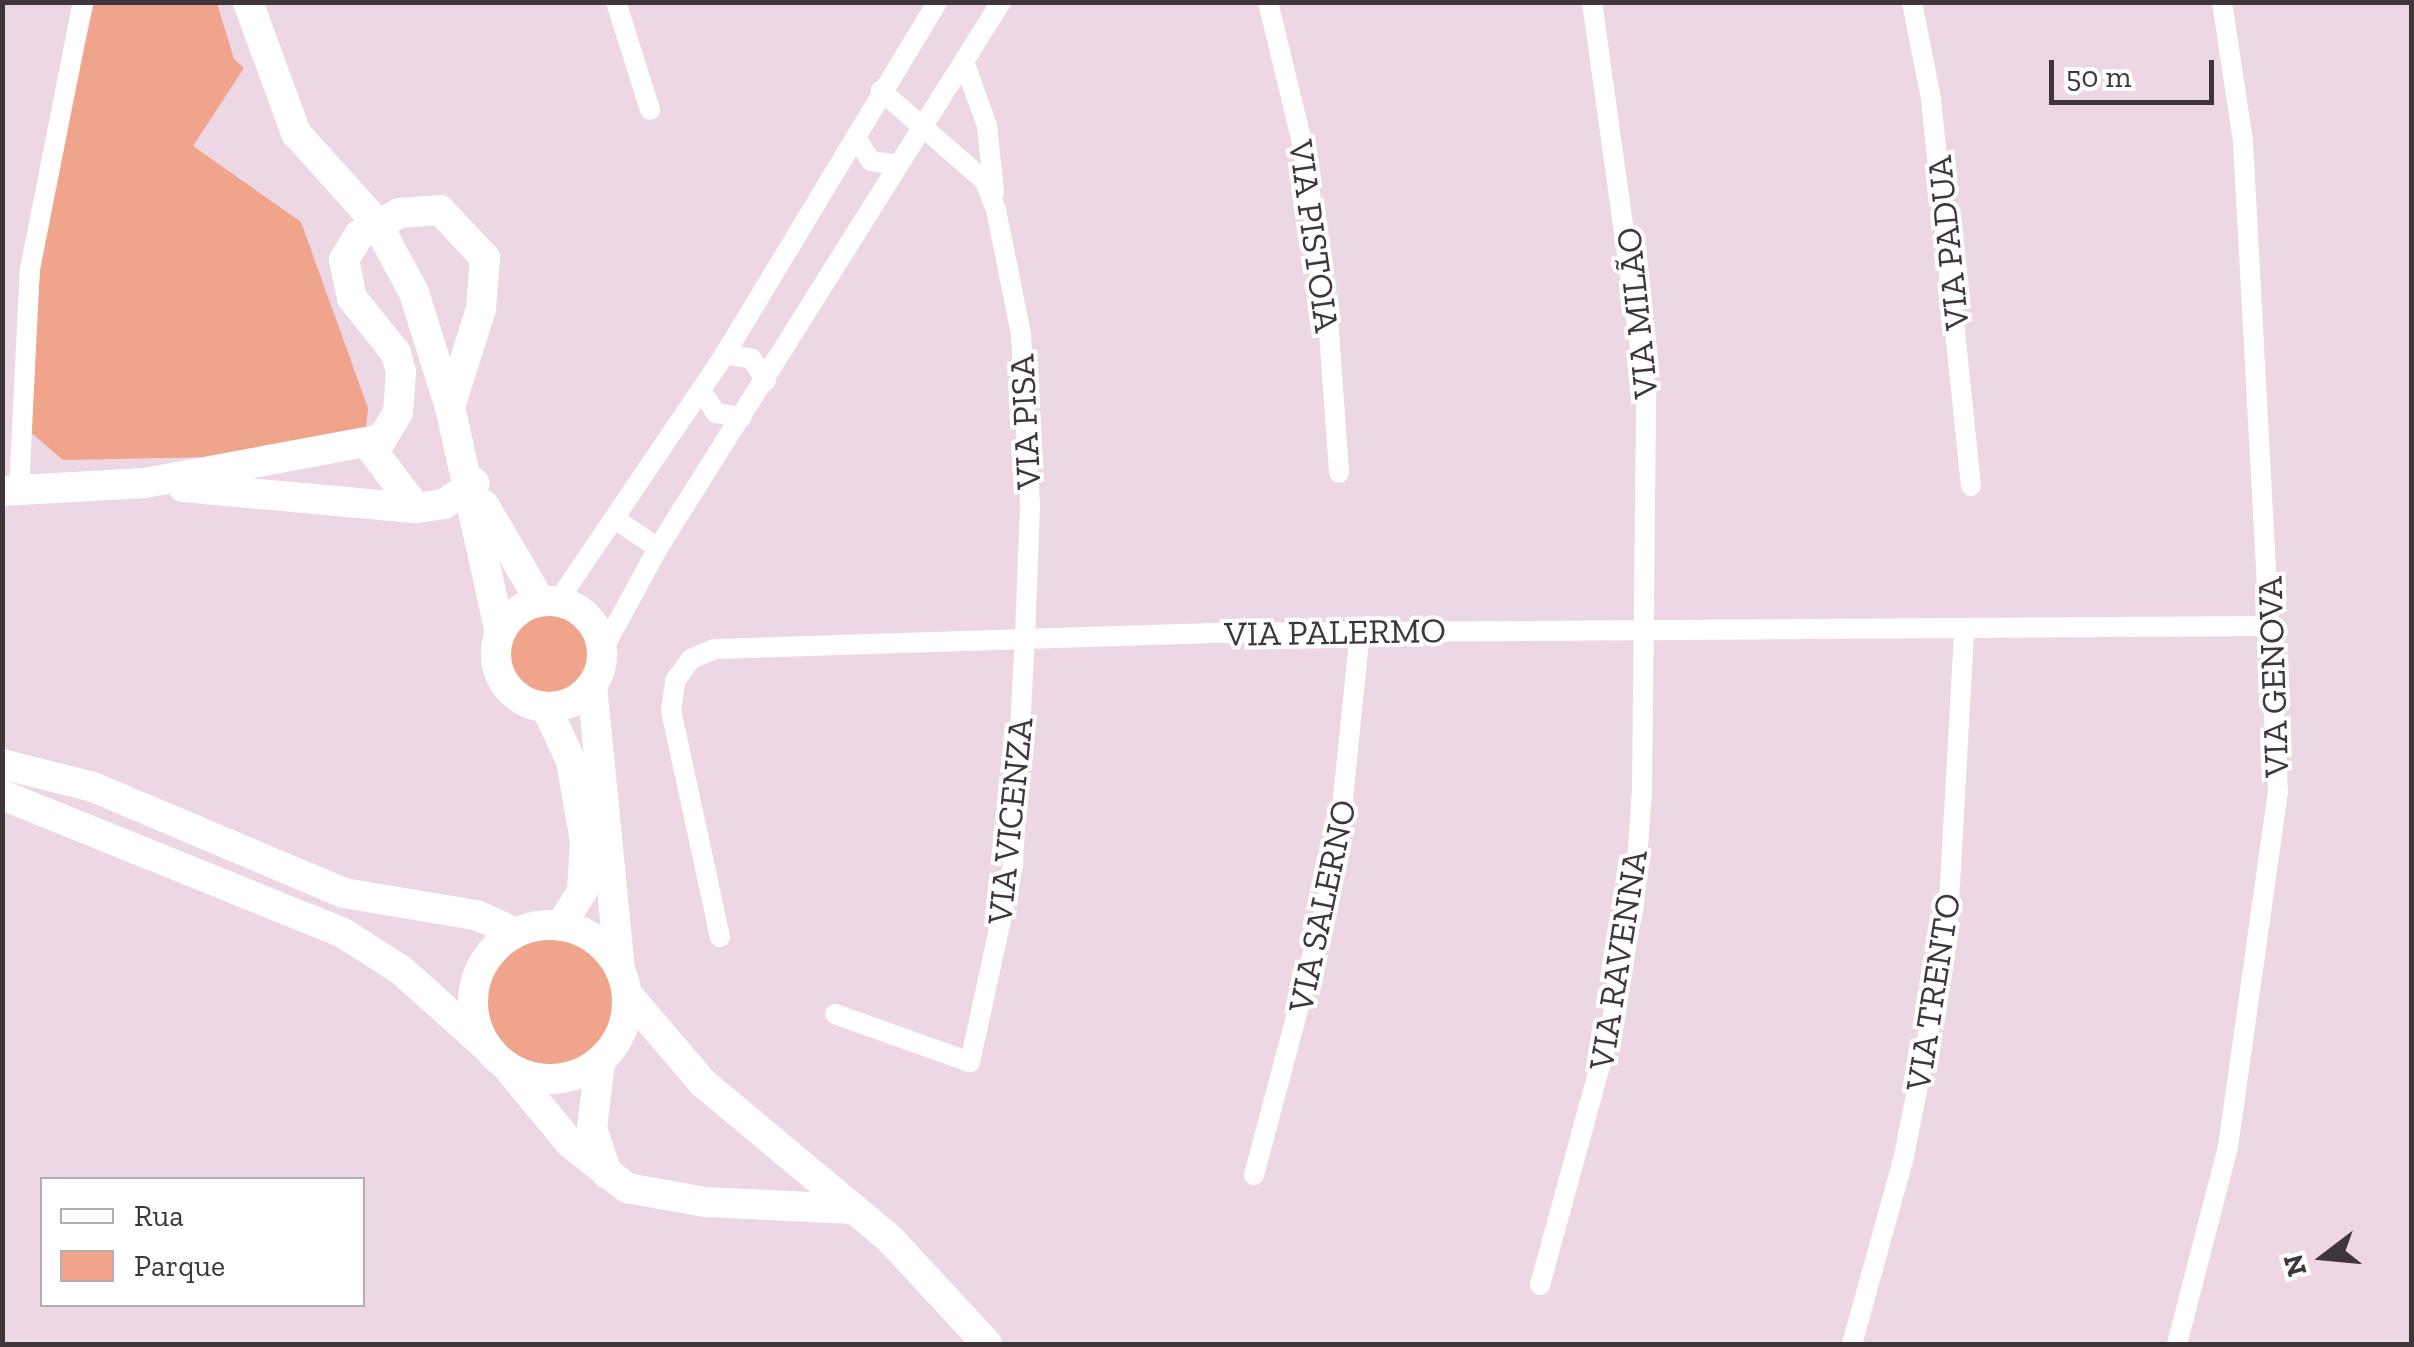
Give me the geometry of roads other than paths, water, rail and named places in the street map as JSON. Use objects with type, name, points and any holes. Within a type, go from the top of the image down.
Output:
[{"type":"street","points":[[83,2],[30,268],[11,491],[145,483],[370,447],[384,436],[402,396],[396,353],[360,311],[344,272],[352,241],[376,222],[440,210],[485,258],[481,309],[450,408]]},
{"type":"street","points":[[248,2],[296,133],[376,222],[414,293],[471,486],[500,632],[504,682],[546,707],[572,762],[585,841],[582,892],[560,926]]},
{"type":"street","points":[[616,2],[650,110]]},
{"type":"street","points":[[914,2],[917,32]]},
{"type":"street","points":[[500,632],[549,601],[618,522],[725,354],[937,2]]},
{"type":"street","points":[[608,1176],[592,1128],[600,1062],[625,1020],[592,685],[602,651],[658,548],[926,129],[1000,2]]},
{"type":"street","name":"VIA PISTOIA","points":[[1268,2],[1304,151],[1328,318],[1339,473]]},
{"type":"street","name":"VIA MILÃO","points":[[1592,2],[1646,392],[1649,627]]},
{"type":"street","name":"VIA PADUA","points":[[1912,2],[1957,310],[1971,486]]},
{"type":"street","name":"VIA GENOVA","points":[[2177,1344],[2228,1147],[2271,865],[2278,792],[2243,141],[2222,2]]},
{"type":"street","name":"VIA PISA","points":[[964,62],[987,126],[996,210],[1021,334],[1030,506],[1025,636]]},
{"type":"street","name":"VIA PISA","points":[[881,91],[985,181],[996,210]]},
{"type":"street","points":[[856,138],[870,161],[900,165]]},
{"type":"street","points":[[725,354],[752,359],[766,381]]},
{"type":"street","points":[[701,390],[716,413],[742,418]]},
{"type":"street","points":[[370,447],[416,508]]},
{"type":"street","points":[[145,483],[416,508],[444,504],[471,486]]},
{"type":"street","points":[[471,486],[494,529],[549,601],[589,618],[602,651]]},
{"type":"street","points":[[618,522],[658,548]]},
{"type":"street","name":"VIA PALERMO","points":[[720,937],[671,711],[676,681],[691,659],[772,642],[1649,627],[1964,632],[2271,626]]},
{"type":"street","name":"VIA RAVENNA","points":[[1540,1285],[1586,1136],[1634,905],[1649,627]]},
{"type":"street","name":"VIA SALERNO","points":[[1254,1175],[1336,867],[1360,631]]},
{"type":"street","name":"VIA TRENTO","points":[[1852,1344],[1904,1156],[1947,938],[1964,632]]},
{"type":"street","name":"VIA VICENZA","points":[[835,1014],[970,1062],[1013,864],[1025,636]]},
{"type":"street","points":[[546,707],[592,685]]},
{"type":"street","points":[[2,764],[54,777],[344,894],[476,915],[514,932],[560,926],[585,933],[703,1083],[857,1209],[988,1344]]},
{"type":"street","points":[[43,811],[54,777]]},
{"type":"street","points":[[2,795],[343,933],[401,970],[497,1057],[608,1176],[673,1198],[857,1209]]},
{"type":"street","points":[[514,932],[478,974],[473,1000],[497,1057],[554,1080],[600,1062]]}]
